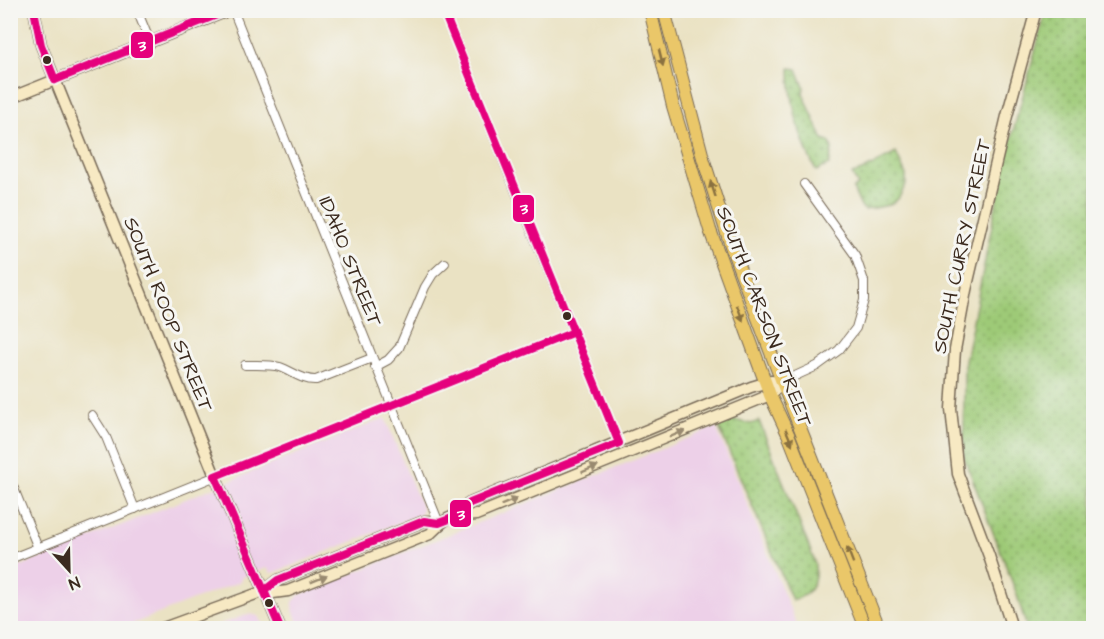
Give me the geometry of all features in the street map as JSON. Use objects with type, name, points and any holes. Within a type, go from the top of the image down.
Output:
[{"type":"main road","name":"SOUTH CARSON STREET","points":[[650,10],[673,106],[710,230],[768,389],[865,628]]},
{"type":"main road","name":"SOUTH CARSON STREET","points":[[664,10],[706,168],[732,249],[879,628]]},
{"type":"main road","points":[[849,591],[862,586]]},
{"type":"street","name":"SOUTH ROOP STREET","points":[[34,10],[41,45],[215,476],[280,628]]},
{"type":"street","points":[[137,10],[150,42]]},
{"type":"street","points":[[10,98],[231,10]]},
{"type":"street","name":"IDAHO STREET","points":[[231,10],[439,523]]},
{"type":"street","points":[[444,10],[518,198],[619,443]]},
{"type":"street","name":"SOUTH CURRY STREET","points":[[1012,628],[989,556],[958,474],[952,430],[952,391],[955,350],[966,290],[1007,116],[1036,10]]},
{"type":"street","points":[[162,628],[264,591],[278,580],[424,521],[432,520],[439,523],[460,515],[468,517],[476,515],[817,366],[839,350],[856,328],[864,300],[864,281],[855,255],[804,184]]},
{"type":"street","points":[[375,367],[388,360],[399,348],[425,287],[433,274],[445,263]]},
{"type":"street","points":[[10,559],[574,332]]},
{"type":"street","points":[[245,365],[260,364],[279,367],[309,380],[316,380],[372,358]]},
{"type":"street","points":[[460,515],[464,507],[470,503],[619,443],[768,389]]},
{"type":"street","points":[[92,416],[106,437],[135,509]]},
{"type":"street","points":[[10,479],[38,548]]},
{"type":"shaded area","points":[[385,418],[422,508],[421,514],[276,572],[271,573],[267,568],[242,577],[239,582],[122,628],[11,628],[11,570]]},
{"type":"shaded area","points":[[716,427],[798,628],[300,628],[293,610],[293,602],[299,595]]},
{"type":"shaded area","points":[[249,614],[258,616],[266,628],[210,628]]},
{"type":"green space","points":[[1046,11],[1093,11],[1093,628],[1027,628],[1016,592],[964,457],[964,366],[1004,165]]},
{"type":"green space","points":[[790,68],[797,69],[804,87],[803,93],[823,140],[830,142],[832,149],[829,165],[816,171],[797,121]]},
{"type":"green space","points":[[896,153],[906,175],[906,184],[902,192],[898,199],[889,205],[865,210],[861,207],[853,189],[858,186],[852,174]]},
{"type":"green space","points":[[734,420],[751,424],[759,421],[813,557],[815,578],[813,584],[810,590],[799,598],[792,600],[718,425]]},
{"type":"transit line","name":"3","points":[[34,10],[41,45],[55,80]]},
{"type":"transit line","name":"3","points":[[55,80],[229,10]]},
{"type":"transit line","name":"3","points":[[264,591],[278,580],[424,521],[439,523],[460,515],[464,507],[470,503],[619,443],[443,10]]},
{"type":"transit line","name":"3","points":[[280,628],[215,476],[574,332]]}]
